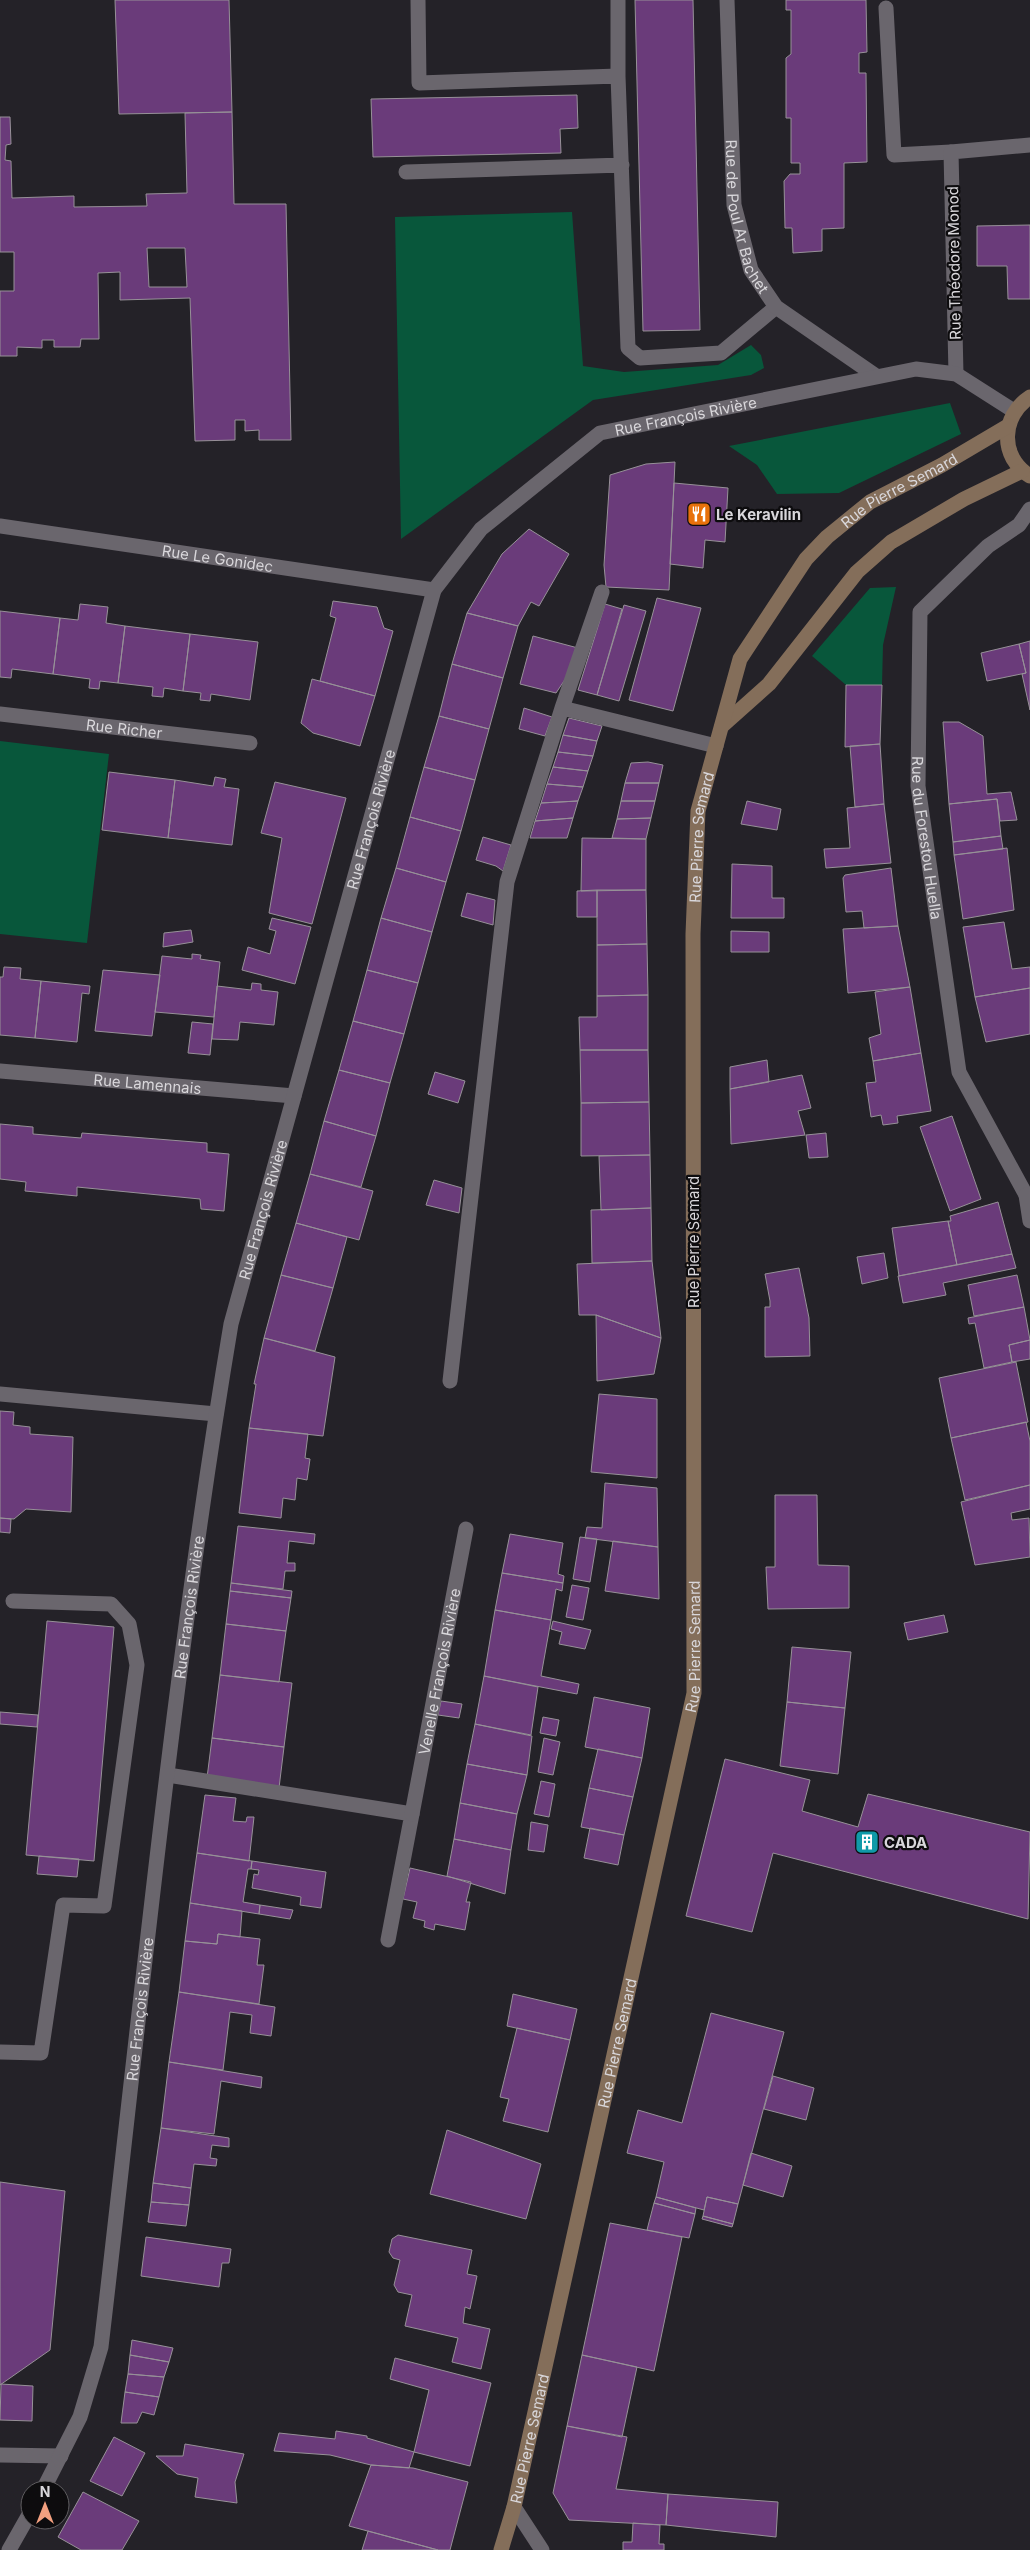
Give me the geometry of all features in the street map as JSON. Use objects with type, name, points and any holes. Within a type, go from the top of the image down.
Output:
[{"type":"main road","points":[[722,726],[768,684],[857,572],[891,542],[964,499],[1026,473],[1011,457],[1007,441],[1008,426],[1014,411],[1030,397]]},
{"type":"main road","name":"Rue Pierre Semard","points":[[501,2550],[514,2507],[694,1692],[693,934],[698,811],[740,659],[806,559],[827,537],[870,502],[942,465],[1008,426]]},
{"type":"street","points":[[418,0],[419,82],[618,76]]},
{"type":"street","points":[[618,0],[618,76],[628,348],[640,358],[721,353],[776,307]]},
{"type":"street","name":"Rue de Poul Ar Bachet","points":[[728,0],[734,205],[751,270],[776,307],[876,376]]},
{"type":"street","points":[[886,8],[894,155],[1030,145]]},
{"type":"street","name":"Rue Théodore Monod","points":[[951,152],[956,374]]},
{"type":"street","points":[[406,172],[622,166]]},
{"type":"street","name":"Rue François Rivière","points":[[48,2480],[80,2417],[102,2347],[168,1775],[216,1414],[231,1324],[434,590],[481,529],[600,433],[916,369],[956,374],[1014,411]]},
{"type":"street","name":"Rue du Forestou Huella","points":[[1030,509],[1019,525],[988,546],[920,612],[918,786],[959,1072],[1028,1197],[1030,1221]]},
{"type":"street","name":"Rue Le Gonidec","points":[[0,526],[434,590]]},
{"type":"street","points":[[450,1381],[507,882],[562,708],[602,592]]},
{"type":"street","points":[[562,708],[716,746]]},
{"type":"street","name":"Rue Richer","points":[[0,714],[250,743]]},
{"type":"street","name":"Rue Lamennais","points":[[0,1071],[294,1096]]},
{"type":"street","points":[[0,1394],[216,1414]]},
{"type":"street","name":"Venelle François Rivière","points":[[388,1940],[466,1529]]},
{"type":"street","points":[[0,2052],[41,2053],[63,1905],[104,1906],[137,1665],[129,1624],[111,1604],[13,1601]]},
{"type":"street","points":[[168,1775],[412,1814]]},
{"type":"street","points":[[0,2455],[61,2456]]},
{"type":"street","points":[[514,2507],[542,2550]]},
{"type":"street","points":[[9,2550],[20,2530]]},
{"type":"green space","points":[[572,212],[583,366],[624,372],[718,365],[751,345],[761,355],[764,368],[751,375],[593,400],[401,539],[395,217]]},
{"type":"green space","points":[[950,403],[961,434],[839,493],[777,494],[757,465],[729,446]]},
{"type":"green space","points":[[896,587],[883,645],[882,685],[846,685],[812,656],[870,588]]},
{"type":"green space","points":[[0,741],[109,754],[87,943],[0,934]]},
{"type":"building","points":[[115,0],[229,0],[232,112],[119,114]]},
{"type":"building","points":[[635,0],[693,0],[700,330],[643,331]]},
{"type":"building","points":[[786,0],[866,0],[867,52],[859,53],[859,73],[866,73],[867,162],[844,163],[844,228],[822,229],[822,251],[793,253],[792,228],[785,228],[784,181],[790,174],[800,174],[800,163],[791,163],[791,118],[786,118],[786,58],[791,54],[791,10],[786,10]]},
{"type":"building","points":[[577,95],[578,128],[560,129],[561,153],[373,157],[371,99]]},
{"type":"building","points":[[232,112],[234,204],[286,204],[291,440],[259,440],[259,430],[245,431],[245,420],[235,420],[235,440],[195,441],[190,298],[120,300],[120,272],[98,273],[99,339],[81,339],[80,347],[54,347],[54,340],[42,340],[42,348],[17,347],[17,356],[0,356],[0,291],[14,291],[14,252],[0,252],[0,117],[10,117],[11,144],[6,145],[5,160],[11,161],[12,198],[74,196],[74,207],[147,206],[146,194],[187,193],[185,113]],"holes":[[[147,248],[185,248],[187,287],[149,287]]]},
{"type":"building","points":[[1030,225],[1030,299],[1008,299],[1007,266],[977,266],[977,226]]},
{"type":"building","points":[[675,462],[669,590],[606,587],[604,565],[610,475],[646,464]]},
{"type":"building","name":"Le Keravilin","points":[[674,483],[728,488],[725,542],[705,540],[703,568],[670,564]]},
{"type":"building","points":[[529,529],[569,554],[539,606],[531,602],[518,626],[467,613],[502,554]]},
{"type":"building","points":[[657,598],[701,608],[673,711],[629,700]]},
{"type":"building","points":[[333,601],[377,607],[384,628],[393,631],[375,696],[320,681],[336,618],[330,616]]},
{"type":"building","points":[[80,604],[108,607],[106,623],[125,626],[118,683],[100,681],[99,689],[89,688],[90,679],[53,674],[60,618],[78,620]]},
{"type":"building","points":[[605,604],[622,609],[597,695],[578,690]]},
{"type":"building","points":[[624,605],[646,611],[619,701],[597,695]]},
{"type":"building","points":[[0,611],[60,618],[53,674],[12,669],[11,678],[0,677]]},
{"type":"building","points":[[467,613],[518,626],[503,678],[452,664]]},
{"type":"building","points":[[125,626],[190,634],[183,691],[164,688],[163,697],[152,696],[153,687],[118,683]]},
{"type":"building","points":[[190,634],[258,642],[250,700],[211,694],[210,701],[200,700],[201,693],[183,691]]},
{"type":"building","points":[[533,636],[578,648],[572,669],[556,693],[520,684]]},
{"type":"building","points":[[1030,641],[1030,710],[1022,674],[1026,673],[1019,644]]},
{"type":"building","points":[[1019,644],[1026,673],[987,681],[981,653]]},
{"type":"building","points":[[452,664],[503,678],[489,729],[439,716]]},
{"type":"building","points":[[312,679],[375,696],[360,746],[313,733],[301,723]]},
{"type":"building","points":[[846,685],[882,685],[880,744],[845,747]]},
{"type":"building","points":[[524,708],[552,717],[545,736],[519,729]]},
{"type":"building","points":[[439,716],[489,729],[475,780],[424,767]]},
{"type":"building","points":[[569,718],[602,726],[597,741],[563,735]]},
{"type":"building","points":[[943,722],[959,722],[983,736],[987,794],[1011,792],[1017,820],[1000,821],[997,799],[949,804]]},
{"type":"building","points":[[563,735],[597,741],[593,756],[558,752]]},
{"type":"building","points":[[880,744],[884,804],[855,807],[850,746]]},
{"type":"building","points":[[558,752],[593,756],[588,771],[553,767]]},
{"type":"building","points":[[648,762],[663,765],[659,783],[625,783],[631,763]]},
{"type":"building","points":[[424,767],[475,780],[461,831],[410,817]]},
{"type":"building","points":[[553,767],[588,771],[583,787],[547,784]]},
{"type":"building","points":[[109,772],[175,780],[168,838],[102,830]]},
{"type":"building","points":[[215,777],[226,779],[224,787],[239,789],[232,845],[168,838],[175,780],[213,786]]},
{"type":"building","points":[[275,782],[346,798],[312,924],[269,913],[282,838],[261,833]]},
{"type":"building","points":[[625,783],[659,783],[655,801],[621,801]]},
{"type":"building","points":[[547,784],[583,787],[578,801],[541,803]]},
{"type":"building","points":[[997,799],[1001,836],[953,842],[949,804]]},
{"type":"building","points":[[578,801],[573,818],[535,821],[541,803]]},
{"type":"building","points":[[621,801],[655,801],[651,818],[617,819]]},
{"type":"building","points":[[747,801],[781,809],[777,830],[741,824]]},
{"type":"building","points":[[884,804],[891,863],[826,868],[824,849],[850,848],[847,808]]},
{"type":"building","points":[[410,817],[461,831],[446,882],[396,868]]},
{"type":"building","points":[[573,818],[567,838],[530,838],[535,821]]},
{"type":"building","points":[[651,818],[646,839],[612,838],[617,819]]},
{"type":"building","points":[[1001,836],[1003,849],[954,855],[953,842]]},
{"type":"building","points":[[483,837],[511,845],[503,871],[496,866],[476,860]]},
{"type":"building","points":[[582,838],[646,839],[646,890],[581,891]]},
{"type":"building","points":[[1007,848],[1014,910],[963,919],[954,855]]},
{"type":"building","points":[[732,864],[772,866],[772,898],[784,898],[784,918],[731,918]]},
{"type":"building","points":[[396,868],[446,882],[432,932],[381,918]]},
{"type":"building","points":[[891,868],[898,926],[864,928],[862,911],[846,912],[843,878],[845,875]]},
{"type":"building","points":[[597,890],[597,917],[577,917],[577,891]]},
{"type":"building","points":[[597,890],[646,890],[647,944],[597,945]]},
{"type":"building","points":[[467,893],[495,900],[493,925],[461,916]]},
{"type":"building","points":[[272,918],[311,927],[295,984],[242,970],[248,947],[270,954],[276,931],[269,929]]},
{"type":"building","points":[[381,918],[432,932],[418,983],[367,970]]},
{"type":"building","points":[[1004,922],[1012,969],[1030,967],[1030,988],[975,997],[963,927]]},
{"type":"building","points":[[898,926],[910,987],[848,993],[843,929]]},
{"type":"building","points":[[191,930],[193,942],[163,947],[164,933]]},
{"type":"building","points":[[731,931],[769,932],[769,952],[731,952]]},
{"type":"building","points":[[647,944],[648,995],[597,996],[597,945]]},
{"type":"building","points":[[192,954],[201,955],[200,959],[220,962],[214,1017],[155,1012],[162,956],[192,959]]},
{"type":"building","points":[[4,967],[21,968],[20,979],[41,981],[35,1038],[0,1035],[0,977],[3,977]]},
{"type":"building","points":[[103,970],[160,975],[152,1036],[95,1031]]},
{"type":"building","points":[[367,970],[418,983],[404,1034],[353,1021]]},
{"type":"building","points":[[41,981],[90,986],[89,994],[82,993],[77,1042],[35,1038]]},
{"type":"building","points":[[252,983],[261,984],[261,990],[278,992],[274,1025],[240,1022],[238,1040],[212,1039],[217,986],[251,990]]},
{"type":"building","points":[[910,987],[921,1053],[873,1061],[869,1038],[881,1034],[875,992]]},
{"type":"building","points":[[1030,988],[1030,1034],[986,1042],[975,997]]},
{"type":"building","points":[[648,995],[648,1050],[580,1050],[579,1017],[597,1017],[597,996]]},
{"type":"building","points":[[353,1021],[404,1034],[390,1083],[339,1070]]},
{"type":"building","points":[[192,1022],[213,1024],[210,1055],[188,1053]]},
{"type":"building","points":[[580,1050],[648,1050],[649,1102],[581,1103]]},
{"type":"building","points":[[921,1053],[931,1111],[897,1116],[898,1123],[883,1125],[881,1115],[871,1117],[866,1083],[876,1082],[873,1061]]},
{"type":"building","points":[[767,1060],[769,1082],[730,1089],[730,1067]]},
{"type":"building","points":[[339,1070],[390,1083],[376,1136],[324,1121]]},
{"type":"building","points":[[435,1072],[465,1081],[458,1103],[428,1094]]},
{"type":"building","points":[[802,1075],[811,1108],[798,1111],[805,1135],[731,1144],[730,1089]]},
{"type":"building","points":[[649,1102],[650,1155],[581,1156],[581,1103]]},
{"type":"building","points":[[952,1116],[981,1199],[950,1211],[920,1127]]},
{"type":"building","points":[[324,1121],[376,1136],[361,1187],[310,1174]]},
{"type":"building","points":[[0,1124],[33,1127],[33,1134],[81,1138],[82,1133],[207,1143],[207,1152],[229,1154],[224,1211],[201,1209],[200,1199],[77,1187],[77,1196],[25,1191],[26,1182],[0,1179]]},
{"type":"building","points":[[826,1133],[828,1157],[809,1158],[806,1135]]},
{"type":"building","points":[[650,1155],[651,1208],[601,1210],[599,1156]]},
{"type":"building","points":[[310,1174],[373,1191],[359,1240],[296,1223]]},
{"type":"building","points":[[434,1180],[462,1188],[459,1213],[426,1205]]},
{"type":"building","points":[[998,1202],[1012,1254],[957,1265],[948,1221],[951,1221],[950,1216]]},
{"type":"building","points":[[651,1208],[652,1261],[592,1263],[591,1210]]},
{"type":"building","points":[[948,1221],[957,1265],[899,1276],[892,1228]]},
{"type":"building","points":[[296,1223],[347,1237],[333,1288],[281,1275]]},
{"type":"building","points":[[884,1253],[888,1278],[862,1284],[857,1257]]},
{"type":"building","points":[[1012,1254],[1016,1268],[943,1283],[946,1295],[903,1303],[898,1276]]},
{"type":"building","points":[[652,1261],[661,1338],[596,1315],[579,1315],[577,1264]]},
{"type":"building","points":[[799,1268],[809,1318],[810,1356],[765,1357],[765,1307],[770,1307],[770,1301],[765,1274]]},
{"type":"building","points":[[281,1275],[333,1288],[315,1351],[264,1338]]},
{"type":"building","points":[[1017,1275],[1024,1307],[974,1316],[968,1285]]},
{"type":"building","points":[[1024,1307],[1030,1340],[1009,1345],[1012,1362],[984,1368],[975,1323],[969,1324],[968,1318]]},
{"type":"building","points":[[596,1315],[661,1338],[654,1374],[597,1381]]},
{"type":"building","points":[[264,1338],[335,1357],[323,1436],[249,1428],[256,1384],[254,1384]]},
{"type":"building","points":[[1030,1340],[1030,1359],[1012,1362],[1009,1345]]},
{"type":"building","points":[[1016,1362],[1028,1422],[951,1438],[939,1378]]},
{"type":"building","points":[[599,1394],[657,1399],[657,1478],[591,1472]]},
{"type":"building","points":[[0,1411],[14,1412],[13,1425],[30,1427],[30,1434],[73,1437],[71,1512],[26,1509],[14,1519],[0,1518]]},
{"type":"building","points":[[1026,1422],[1030,1441],[1030,1485],[965,1500],[951,1438]]},
{"type":"building","points":[[249,1428],[308,1434],[305,1458],[310,1459],[307,1480],[297,1478],[295,1500],[283,1498],[281,1518],[239,1513]]},
{"type":"building","points":[[605,1483],[657,1488],[658,1547],[585,1538],[587,1527],[602,1528]]},
{"type":"building","points":[[1030,1485],[1030,1509],[1011,1513],[1012,1520],[1029,1518],[1030,1557],[975,1565],[961,1502]]},
{"type":"building","points":[[775,1495],[817,1495],[818,1565],[849,1566],[849,1608],[768,1609],[766,1567],[775,1567]]},
{"type":"building","points":[[0,1518],[11,1519],[10,1533],[0,1532]]},
{"type":"building","points":[[238,1526],[315,1534],[314,1544],[289,1541],[287,1563],[295,1563],[295,1571],[285,1571],[283,1589],[231,1583]]},
{"type":"building","points":[[510,1534],[563,1543],[558,1574],[564,1576],[563,1583],[502,1573]]},
{"type":"building","points":[[580,1537],[597,1539],[590,1582],[573,1579]]},
{"type":"building","points":[[613,1541],[658,1547],[659,1599],[605,1591]]},
{"type":"building","points":[[502,1573],[563,1583],[562,1591],[556,1589],[551,1620],[495,1610]]},
{"type":"building","points":[[231,1583],[292,1591],[291,1598],[230,1591]]},
{"type":"building","points":[[572,1585],[589,1588],[583,1620],[566,1617]]},
{"type":"building","points":[[230,1591],[291,1598],[286,1631],[226,1624]]},
{"type":"building","points":[[495,1610],[551,1620],[541,1676],[579,1684],[577,1694],[484,1676]]},
{"type":"building","points":[[944,1615],[948,1632],[908,1640],[904,1623]]},
{"type":"building","points":[[47,1621],[114,1627],[94,1861],[26,1855]]},
{"type":"building","points":[[553,1621],[591,1630],[585,1649],[559,1644],[562,1632],[551,1629]]},
{"type":"building","points":[[226,1624],[286,1631],[279,1682],[220,1675]]},
{"type":"building","points":[[792,1647],[851,1652],[845,1708],[787,1702]]},
{"type":"building","points":[[220,1675],[292,1683],[284,1747],[212,1738]]},
{"type":"building","points":[[484,1676],[538,1687],[531,1735],[475,1724]]},
{"type":"building","points":[[594,1697],[650,1708],[642,1758],[585,1747]]},
{"type":"building","points":[[441,1701],[462,1704],[459,1718],[438,1715]]},
{"type":"building","points":[[787,1702],[845,1708],[838,1774],[780,1766]]},
{"type":"building","points":[[0,1712],[38,1715],[37,1727],[0,1724]]},
{"type":"building","points":[[543,1717],[559,1720],[556,1736],[540,1733]]},
{"type":"building","points":[[475,1724],[532,1736],[527,1775],[467,1764]]},
{"type":"building","points":[[212,1738],[284,1747],[279,1788],[207,1778]]},
{"type":"building","points":[[544,1738],[560,1742],[553,1775],[538,1772]]},
{"type":"building","points":[[598,1749],[642,1758],[633,1797],[589,1788]]},
{"type":"building","name":"CADA","points":[[725,1759],[810,1780],[802,1811],[858,1827],[868,1794],[1030,1832],[1028,1919],[773,1853],[752,1932],[686,1916]]},
{"type":"building","points":[[467,1764],[527,1775],[517,1814],[460,1803]]},
{"type":"building","points":[[541,1781],[555,1784],[549,1817],[534,1814]]},
{"type":"building","points":[[589,1788],[633,1797],[624,1835],[581,1827]]},
{"type":"building","points":[[205,1795],[236,1798],[233,1821],[246,1822],[247,1817],[254,1817],[249,1861],[197,1853]]},
{"type":"building","points":[[460,1803],[517,1814],[511,1850],[454,1839]]},
{"type":"building","points":[[531,1822],[548,1825],[544,1852],[528,1850]]},
{"type":"building","points":[[590,1828],[624,1835],[618,1865],[584,1858]]},
{"type":"building","points":[[454,1839],[511,1850],[505,1894],[447,1876]]},
{"type":"building","points":[[197,1853],[252,1861],[251,1869],[248,1869],[243,1902],[260,1905],[259,1914],[190,1903]]},
{"type":"building","points":[[39,1856],[79,1859],[77,1877],[37,1874]]},
{"type":"building","points":[[252,1861],[326,1872],[321,1908],[300,1905],[301,1897],[252,1888],[254,1874],[258,1875],[259,1870],[251,1869]]},
{"type":"building","points":[[410,1868],[471,1882],[466,1902],[470,1902],[465,1930],[435,1924],[434,1930],[424,1927],[425,1921],[413,1918],[417,1902],[403,1899]]},
{"type":"building","points":[[190,1903],[242,1911],[240,1937],[218,1934],[217,1944],[185,1941]]},
{"type":"building","points":[[260,1905],[293,1910],[290,1919],[259,1914]]},
{"type":"building","points":[[218,1934],[260,1939],[257,1965],[264,1965],[259,2004],[179,1992],[185,1941],[217,1944]]},
{"type":"building","points":[[179,1992],[275,2007],[271,2036],[250,2033],[252,2015],[230,2012],[223,2070],[169,2062]]},
{"type":"building","points":[[513,1994],[577,2009],[570,2040],[507,2026]]},
{"type":"building","points":[[711,2013],[784,2032],[738,2204],[707,2197],[704,2210],[656,2197],[664,2162],[627,2153],[638,2110],[682,2123]]},
{"type":"building","points":[[517,2028],[570,2040],[548,2132],[503,2121],[509,2099],[500,2097]]},
{"type":"building","points":[[169,2062],[262,2077],[261,2088],[221,2081],[214,2134],[161,2128]]},
{"type":"building","points":[[773,2076],[814,2088],[806,2120],[764,2109]]},
{"type":"building","points":[[161,2128],[229,2138],[229,2147],[212,2145],[210,2158],[217,2159],[216,2166],[194,2164],[191,2188],[153,2183]]},
{"type":"building","points":[[447,2130],[541,2164],[526,2219],[430,2194]]},
{"type":"building","points":[[751,2153],[792,2166],[783,2197],[743,2185]]},
{"type":"building","points":[[0,2182],[65,2191],[50,2350],[0,2385]]},
{"type":"building","points":[[153,2183],[191,2188],[189,2205],[151,2202]]},
{"type":"building","points":[[656,2197],[696,2208],[695,2214],[654,2203]]},
{"type":"building","points":[[707,2197],[738,2204],[733,2224],[703,2216]]},
{"type":"building","points":[[151,2202],[189,2205],[186,2226],[148,2222]]},
{"type":"building","points":[[654,2203],[695,2214],[689,2238],[647,2230]]},
{"type":"building","points":[[703,2216],[733,2224],[732,2227],[702,2219]]},
{"type":"building","points":[[610,2223],[682,2237],[654,2371],[582,2355]]},
{"type":"building","points":[[398,2235],[472,2250],[467,2274],[477,2276],[470,2309],[465,2307],[463,2323],[490,2329],[481,2369],[452,2362],[458,2338],[405,2326],[412,2295],[398,2292],[394,2285],[400,2260],[393,2258],[389,2252],[392,2239]]},
{"type":"building","points":[[146,2237],[231,2249],[229,2263],[222,2263],[219,2287],[141,2276]]},
{"type":"building","points":[[132,2340],[173,2348],[169,2362],[130,2355]]},
{"type":"building","points":[[130,2355],[169,2362],[164,2377],[128,2374]]},
{"type":"building","points":[[582,2355],[637,2367],[622,2437],[567,2426]]},
{"type":"building","points":[[395,2358],[491,2383],[470,2466],[414,2452],[429,2390],[390,2379]]},
{"type":"building","points":[[128,2374],[164,2377],[159,2397],[125,2392]]},
{"type":"building","points":[[1,2384],[33,2386],[32,2421],[0,2420]]},
{"type":"building","points":[[125,2392],[159,2397],[154,2415],[142,2412],[137,2423],[121,2423]]},
{"type":"building","points":[[567,2426],[627,2437],[616,2489],[668,2494],[666,2525],[569,2520],[553,2493]]},
{"type":"building","points":[[336,2431],[367,2436],[367,2438],[414,2452],[409,2468],[371,2465],[330,2455],[274,2451],[279,2433],[335,2439]]},
{"type":"building","points":[[114,2437],[145,2453],[122,2496],[90,2481]]},
{"type":"building","points":[[185,2444],[244,2454],[235,2482],[237,2503],[195,2497],[198,2478],[177,2474],[156,2456],[183,2456]]},
{"type":"building","points":[[371,2465],[413,2468],[468,2482],[450,2550],[438,2550],[349,2526]]},
{"type":"building","points":[[83,2492],[139,2521],[122,2550],[81,2550],[58,2537],[62,2530],[70,2530],[70,2515]]},
{"type":"building","points":[[668,2494],[778,2502],[776,2537],[666,2525]]},
{"type":"building","points":[[633,2523],[660,2525],[659,2544],[664,2544],[664,2550],[623,2550],[623,2542],[632,2542]]},
{"type":"building","points":[[368,2531],[438,2550],[362,2550]]},
{"type":"place","name":"Le Keravilin","points":[[699,514]]},
{"type":"place","name":"CADA","points":[[867,1842]]}]
